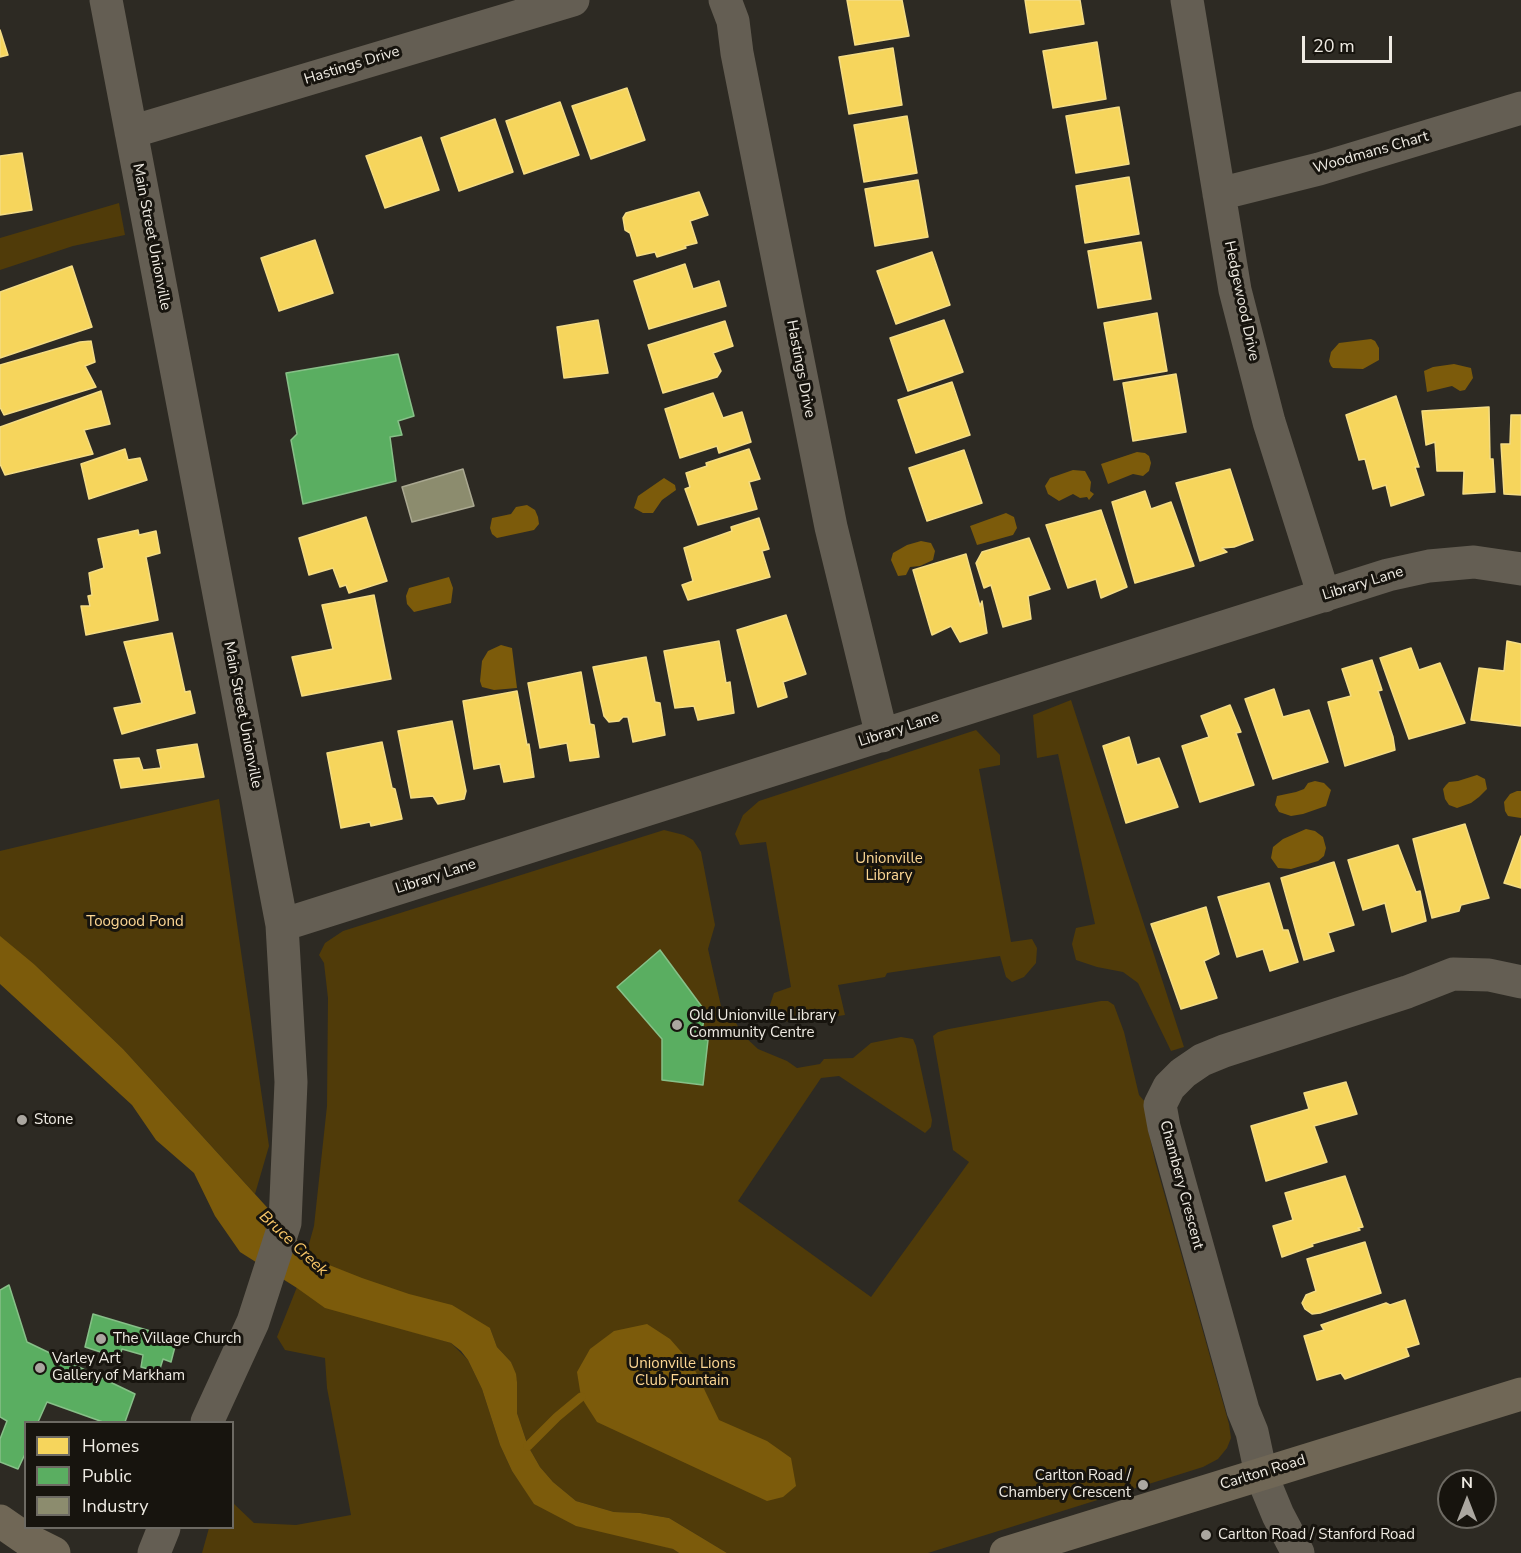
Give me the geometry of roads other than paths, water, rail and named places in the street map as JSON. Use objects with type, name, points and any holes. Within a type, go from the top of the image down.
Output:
[{"type":"main road","name":"Carlton Road","points":[[1006,1553],[1043,1547],[1261,1474],[1521,1394]]},
{"type":"main road","points":[[0,1521],[26,1539],[54,1553]]},
{"type":"street","name":"Main Street Unionville","points":[[106,0],[282,926],[291,1082],[285,1222],[253,1322],[207,1421]]},
{"type":"street","name":"Hastings Drive","points":[[131,132],[573,0]]},
{"type":"street","name":"Hastings Drive","points":[[725,0],[733,21],[737,53],[831,527],[882,736]]},
{"type":"street","name":"Hedgewood Drive","points":[[1186,0],[1235,290],[1269,422],[1324,596]]},
{"type":"street","name":"Woodmans Chart","points":[[1219,194],[1319,169],[1521,108]]},
{"type":"street","name":"Library Lane","points":[[282,926],[1388,574],[1429,566],[1474,562],[1521,568]]},
{"type":"street","name":"Chambery Crescent","points":[[1298,1553],[1278,1515],[1261,1474],[1252,1432],[1243,1410],[1164,1127],[1160,1105],[1169,1087],[1183,1073],[1202,1060],[1407,992],[1453,974],[1489,975],[1521,982]]},
{"type":"street","points":[[154,1553],[163,1529]]},
{"type":"water","points":[[1371,339],[1379,348],[1379,360],[1363,369],[1333,368],[1331,366],[1329,361],[1331,352],[1339,343]]},
{"type":"water","points":[[1454,364],[1471,368],[1473,378],[1465,390],[1460,391],[1452,386],[1427,392],[1424,371],[1433,367]]},
{"type":"water","points":[[1137,452],[1149,456],[1151,463],[1149,471],[1143,476],[1133,474],[1108,484],[1101,464]]},
{"type":"water","points":[[1073,470],[1085,471],[1091,482],[1090,491],[1094,494],[1089,500],[1087,497],[1080,498],[1073,494],[1059,501],[1048,494],[1045,486],[1050,478]]},
{"type":"water","points":[[664,478],[675,485],[676,490],[662,500],[653,513],[643,513],[634,508],[638,496]]},
{"type":"water","points":[[527,505],[535,510],[538,517],[539,524],[534,530],[497,538],[492,534],[490,528],[492,518],[511,514],[516,507]]},
{"type":"water","points":[[1006,513],[1014,517],[1017,528],[1013,535],[977,545],[970,526]]},
{"type":"water","points":[[921,541],[931,543],[935,551],[933,560],[920,566],[910,567],[906,575],[898,576],[891,560],[893,553],[907,545]]},
{"type":"water","points":[[449,577],[453,588],[451,603],[414,612],[407,604],[406,596],[409,588]]},
{"type":"water","points":[[501,645],[512,648],[517,688],[494,690],[482,687],[480,681],[482,661],[488,651]]},
{"type":"water","points":[[1477,775],[1485,779],[1487,789],[1471,803],[1457,808],[1449,805],[1443,789],[1446,785],[1449,782]]},
{"type":"water","points":[[1315,781],[1324,783],[1331,790],[1326,806],[1291,816],[1279,812],[1275,805],[1277,796],[1304,789],[1308,783]]},
{"type":"water","points":[[1521,791],[1521,818],[1508,816],[1505,811],[1504,802],[1510,794]]},
{"type":"water","points":[[1306,829],[1315,831],[1323,837],[1326,848],[1324,856],[1318,861],[1291,869],[1278,868],[1271,858],[1273,847],[1283,839]]},
{"type":"water","name":"Bruce Creek","points":[[0,936],[35,965],[123,1049],[314,1259],[409,1294],[452,1305],[490,1328],[497,1347],[511,1362],[516,1374],[517,1413],[528,1446],[540,1467],[553,1482],[576,1501],[614,1512],[640,1513],[669,1518],[727,1553],[679,1553],[673,1549],[576,1526],[534,1504],[512,1471],[500,1445],[482,1389],[461,1351],[451,1343],[325,1308],[240,1252],[215,1216],[194,1173],[156,1140],[132,1105],[0,984]]},
{"type":"water","points":[[647,1324],[670,1339],[692,1364],[719,1420],[767,1441],[791,1458],[796,1486],[783,1497],[767,1501],[597,1422],[581,1397],[577,1372],[590,1349],[614,1331]]},
{"type":"waterway","points":[[528,1446],[581,1397]]},
{"type":"place","name":"Old Unionville Library Community Centre","points":[[677,1025]]},
{"type":"place","name":"Stone","points":[[22,1120]]},
{"type":"place","name":"The Village Church","points":[[101,1339]]},
{"type":"place","name":"Varley Art Gallery of Markham","points":[[40,1368]]},
{"type":"place","name":"Carlton Road / Chambery Crescent","points":[[1143,1485]]},
{"type":"place","name":"Carlton Road / Stanford Road","points":[[1206,1535]]},
{"type":"park label","name":"Unionville Library","points":[[889,868]]},
{"type":"park label","name":"Toogood Pond","points":[[135,922]]},
{"type":"park label","name":"Unionville Lions Club Fountain","points":[[682,1372]]}]
